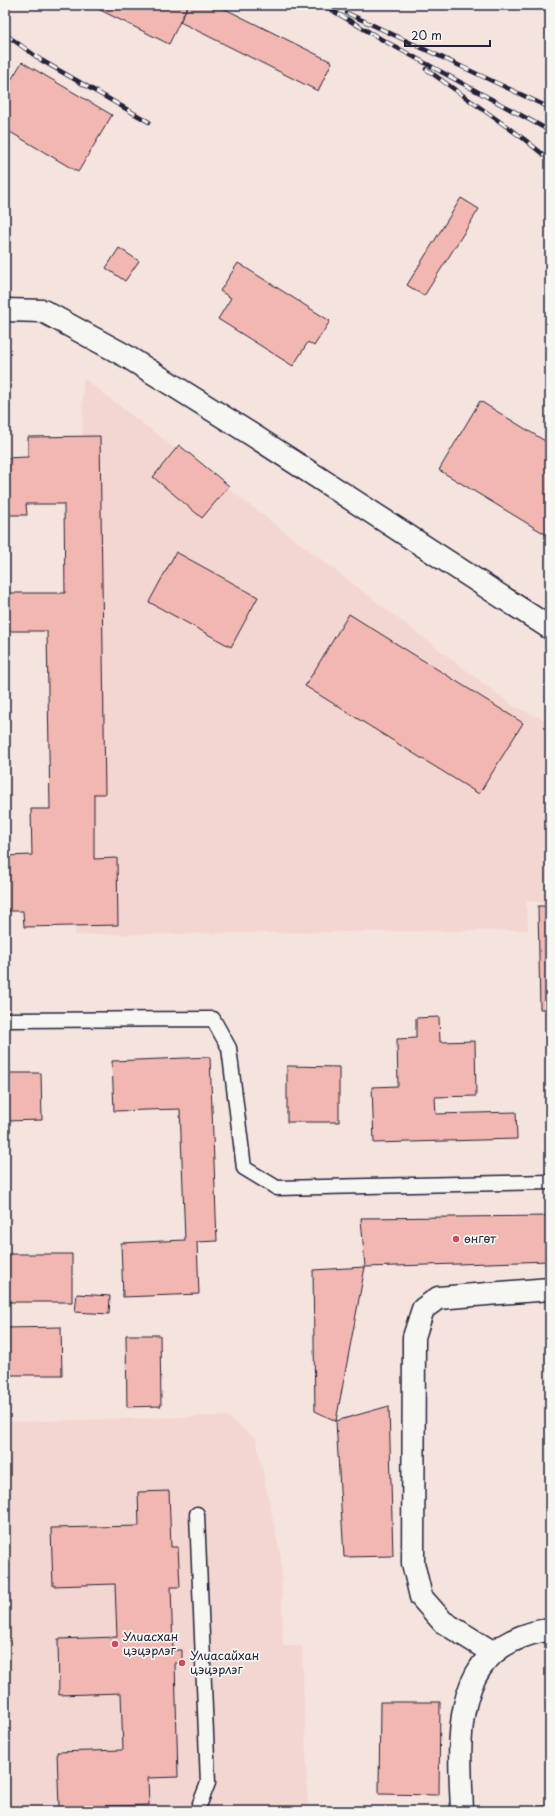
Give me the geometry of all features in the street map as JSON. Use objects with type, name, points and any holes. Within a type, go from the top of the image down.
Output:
[{"type":"street","points":[[5,310],[44,311],[126,356],[254,436],[550,628]]},
{"type":"street","points":[[492,1652],[443,1622],[422,1597],[413,1563],[414,1337],[423,1309],[438,1298],[550,1289]]},
{"type":"street","points":[[462,1811],[460,1753],[465,1707],[473,1679],[479,1668],[492,1652],[524,1635],[550,1630]]},
{"type":"lane","points":[[5,1020],[213,1019],[229,1048],[244,1168],[277,1188],[550,1182]]},
{"type":"lane","points":[[197,1514],[208,1783],[197,1811]]},
{"type":"shaded area","points":[[83,378],[513,706],[550,722],[550,903],[526,901],[528,930],[75,935]]},
{"type":"shaded area","points":[[227,1416],[256,1439],[281,1558],[283,1646],[302,1646],[308,1811],[5,1811],[5,1422]]},
{"type":"building","points":[[90,5],[188,5],[169,44]]},
{"type":"building","points":[[188,5],[217,5],[332,62],[318,91],[180,22]]},
{"type":"building","points":[[22,62],[112,115],[78,172],[5,129],[5,90]]},
{"type":"building","points":[[461,198],[479,209],[424,296],[407,285]]},
{"type":"building","points":[[119,248],[139,261],[125,281],[106,268]]},
{"type":"building","points":[[238,263],[330,321],[314,346],[308,342],[293,366],[218,319],[231,298],[220,291]]},
{"type":"building","points":[[480,401],[550,444],[550,537],[439,470]]},
{"type":"building","points":[[100,436],[105,794],[94,794],[94,859],[117,858],[118,925],[24,927],[23,911],[5,911],[5,856],[32,855],[31,809],[50,809],[47,631],[5,631],[5,593],[65,593],[64,504],[26,504],[27,515],[6,515],[5,458],[28,457],[28,437]]},
{"type":"building","points":[[179,445],[229,486],[202,518],[153,477]]},
{"type":"building","points":[[176,552],[258,597],[231,647],[149,602]]},
{"type":"building","points":[[349,614],[523,723],[479,794],[305,686]]},
{"type":"building","points":[[538,906],[550,906],[550,1009],[540,1009]]},
{"type":"building","points":[[439,1017],[440,1042],[475,1041],[476,1096],[435,1097],[436,1114],[516,1112],[517,1139],[374,1143],[372,1087],[398,1086],[397,1039],[416,1038],[416,1018]]},
{"type":"building","points":[[210,1057],[217,1241],[197,1242],[199,1294],[123,1297],[121,1243],[185,1240],[180,1109],[114,1111],[112,1061]]},
{"type":"building","points":[[287,1066],[339,1067],[339,1122],[287,1122]]},
{"type":"building","points":[[5,1073],[41,1073],[42,1120],[5,1121]]},
{"type":"building","points":[[546,1098],[550,1098],[550,1145],[548,1145]]},
{"type":"building","name":"өнгөт","points":[[550,1216],[550,1261],[365,1267],[361,1218]]},
{"type":"building","points":[[5,1254],[72,1254],[72,1302],[5,1302]]},
{"type":"building","points":[[365,1267],[336,1421],[315,1411],[313,1270]]},
{"type":"building","points":[[77,1294],[110,1296],[109,1314],[75,1312]]},
{"type":"building","points":[[61,1327],[62,1375],[5,1375],[5,1328]]},
{"type":"building","points":[[126,1335],[160,1335],[161,1406],[127,1407]]},
{"type":"building","points":[[389,1406],[393,1556],[344,1557],[336,1421]]},
{"type":"building","name":"Улиасхан цэцэрлэг","points":[[169,1491],[171,1547],[178,1547],[180,1587],[171,1587],[173,1650],[182,1650],[182,1663],[175,1663],[178,1777],[148,1778],[149,1805],[59,1807],[57,1752],[123,1750],[121,1693],[59,1695],[58,1639],[117,1637],[115,1584],[53,1586],[51,1528],[139,1526],[138,1492]]},
{"type":"building","points":[[380,1702],[440,1702],[439,1795],[379,1794]]},
{"type":"building","points":[[550,1806],[550,1811],[536,1811],[536,1807]]},
{"type":"railway","points":[[323,5],[381,39],[550,131]]},
{"type":"railway","points":[[347,13],[550,108]]},
{"type":"railway","points":[[5,34],[41,60],[149,122]]},
{"type":"railway","points":[[426,69],[524,139],[550,160]]},
{"type":"place","name":"өнгөт","points":[[456,1239]]},
{"type":"place","name":"Улиасхан цэцэрлэг","points":[[115,1644]]},
{"type":"place","name":"Улиасайхан цэцэрлэг","points":[[182,1663]]}]
